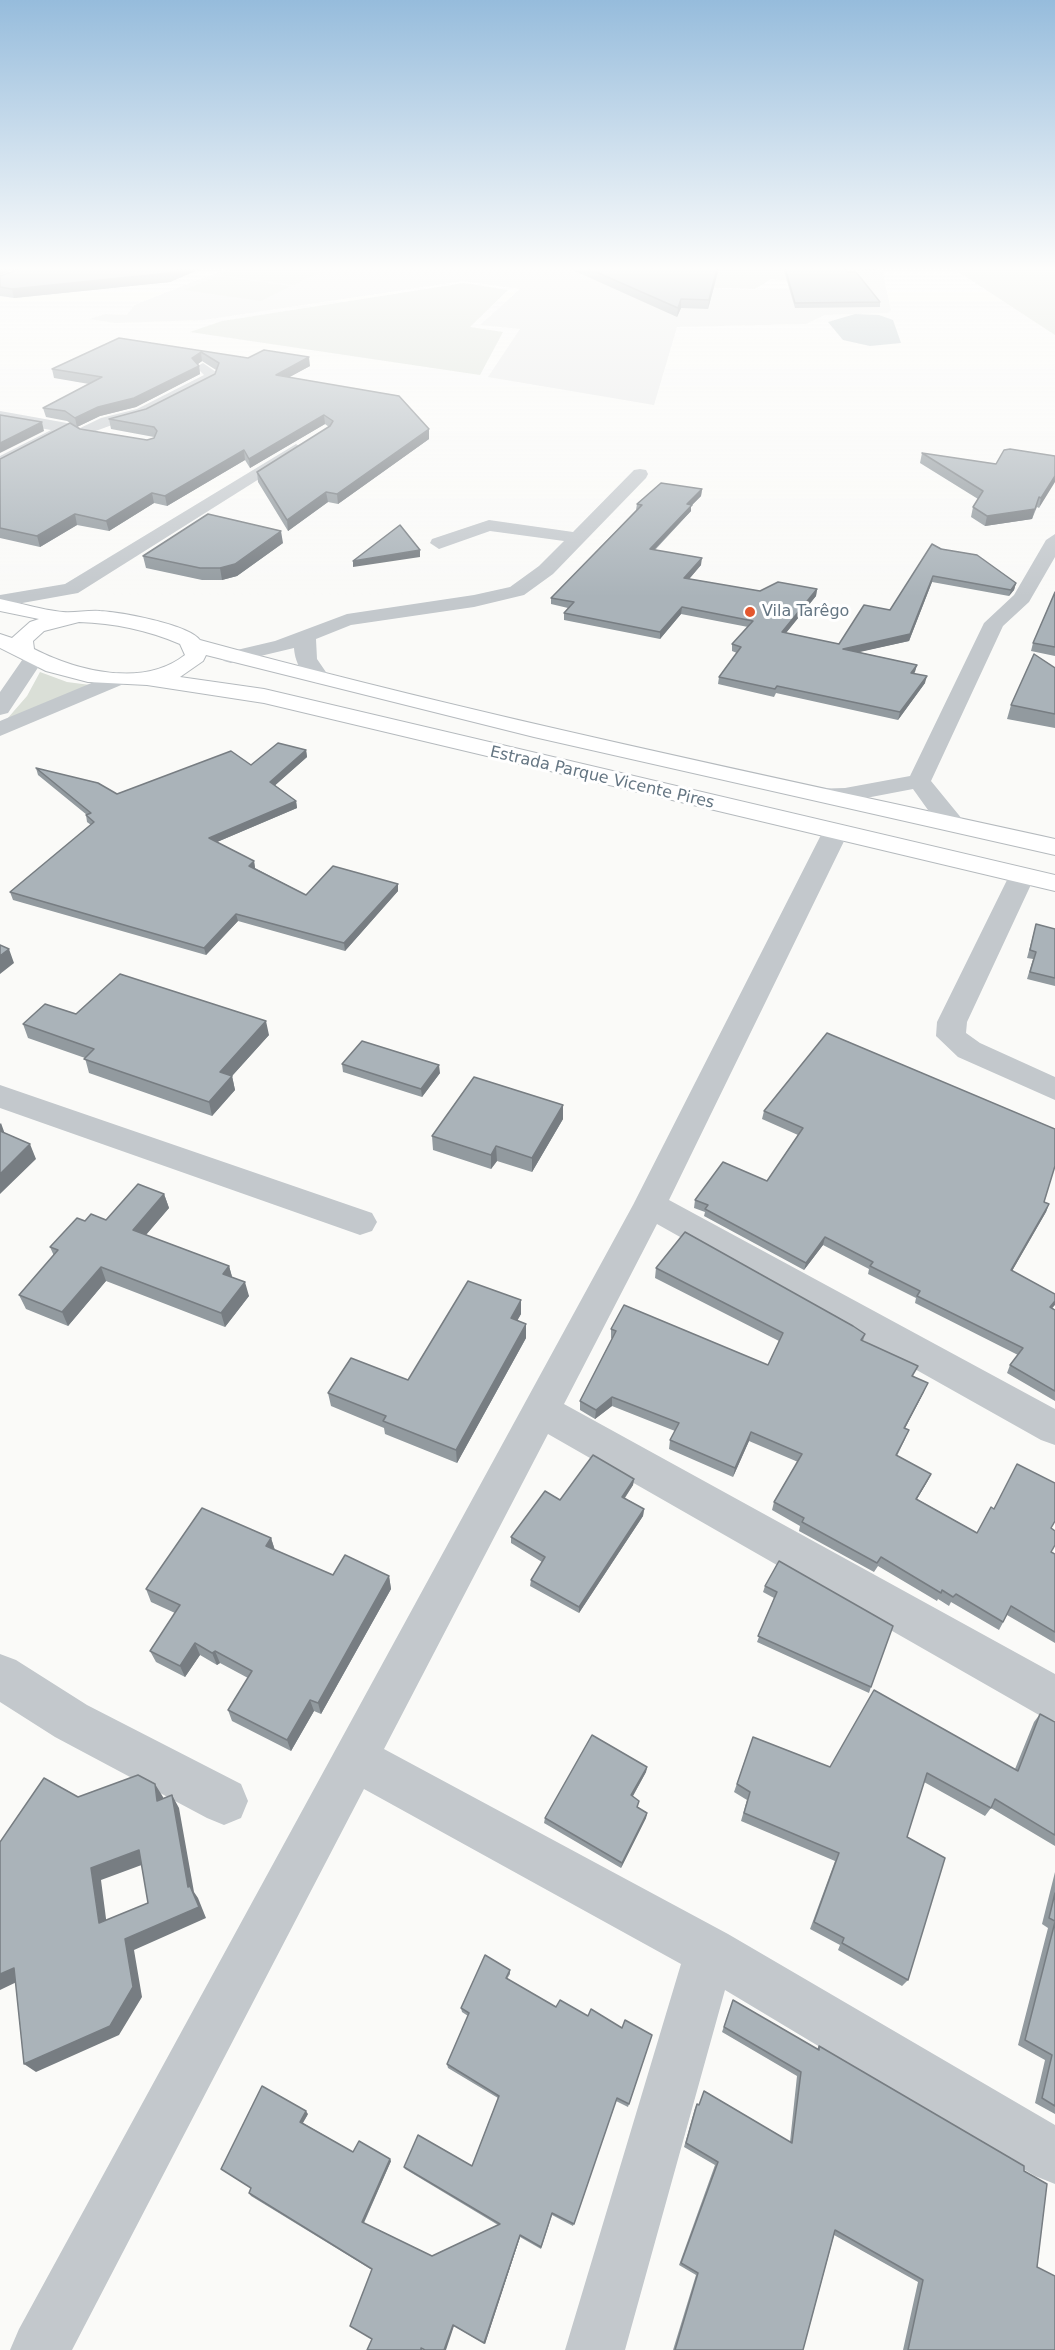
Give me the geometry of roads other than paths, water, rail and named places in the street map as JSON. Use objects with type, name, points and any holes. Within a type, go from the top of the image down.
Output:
[{"type":"main road","points":[[0,603],[63,618]]},
{"type":"main road","name":"Estrada Parque Vicente Pires","points":[[63,618],[93,617],[153,626],[189,640],[193,645],[231,657],[1055,847]]},
{"type":"main road","points":[[29,653],[22,639],[27,633],[52,619],[63,618]]},
{"type":"main road","points":[[0,640],[75,672],[118,678],[165,676],[189,664],[196,657],[193,645]]},
{"type":"main road","name":"Estrada Parque Vicente Pires","points":[[147,678],[264,696],[835,833],[1055,883]]},
{"type":"street","points":[[0,463],[74,430],[142,413],[210,378]]},
{"type":"street","points":[[0,416],[115,436]]},
{"type":"street","points":[[0,603],[71,589],[314,438]]},
{"type":"street","points":[[231,657],[268,650],[307,637],[346,620],[474,601],[517,591],[532,583],[640,474]]},
{"type":"street","points":[[440,543],[489,525],[578,538]]},
{"type":"street","points":[[920,781],[994,623],[1022,598],[1055,540]]},
{"type":"street","points":[[71,589],[68,597],[74,610],[93,617]]},
{"type":"street","points":[[307,637],[304,651],[310,666],[319,678]]},
{"type":"street","points":[[0,708],[29,653]]},
{"type":"street","points":[[0,729],[118,678]]},
{"type":"street","points":[[820,794],[845,795],[920,781]]},
{"type":"street","points":[[920,781],[947,819],[955,825]]},
{"type":"street","points":[[40,2350],[650,1205],[835,833]]},
{"type":"street","points":[[1022,876],[951,1022],[951,1036],[969,1050],[1055,1089]]},
{"type":"street","points":[[0,1096],[360,1222]]},
{"type":"street","points":[[650,1205],[1055,1428]]},
{"type":"street","points":[[540,1410],[1055,1699]]},
{"type":"street","points":[[0,1676],[71,1721],[224,1801]]},
{"type":"street","points":[[354,1758],[710,1952],[1055,2156]]},
{"type":"street","points":[[595,2350],[710,1952]]},
{"type":"place","name":"Vila Tarêgo","points":[[750,612]]}]
